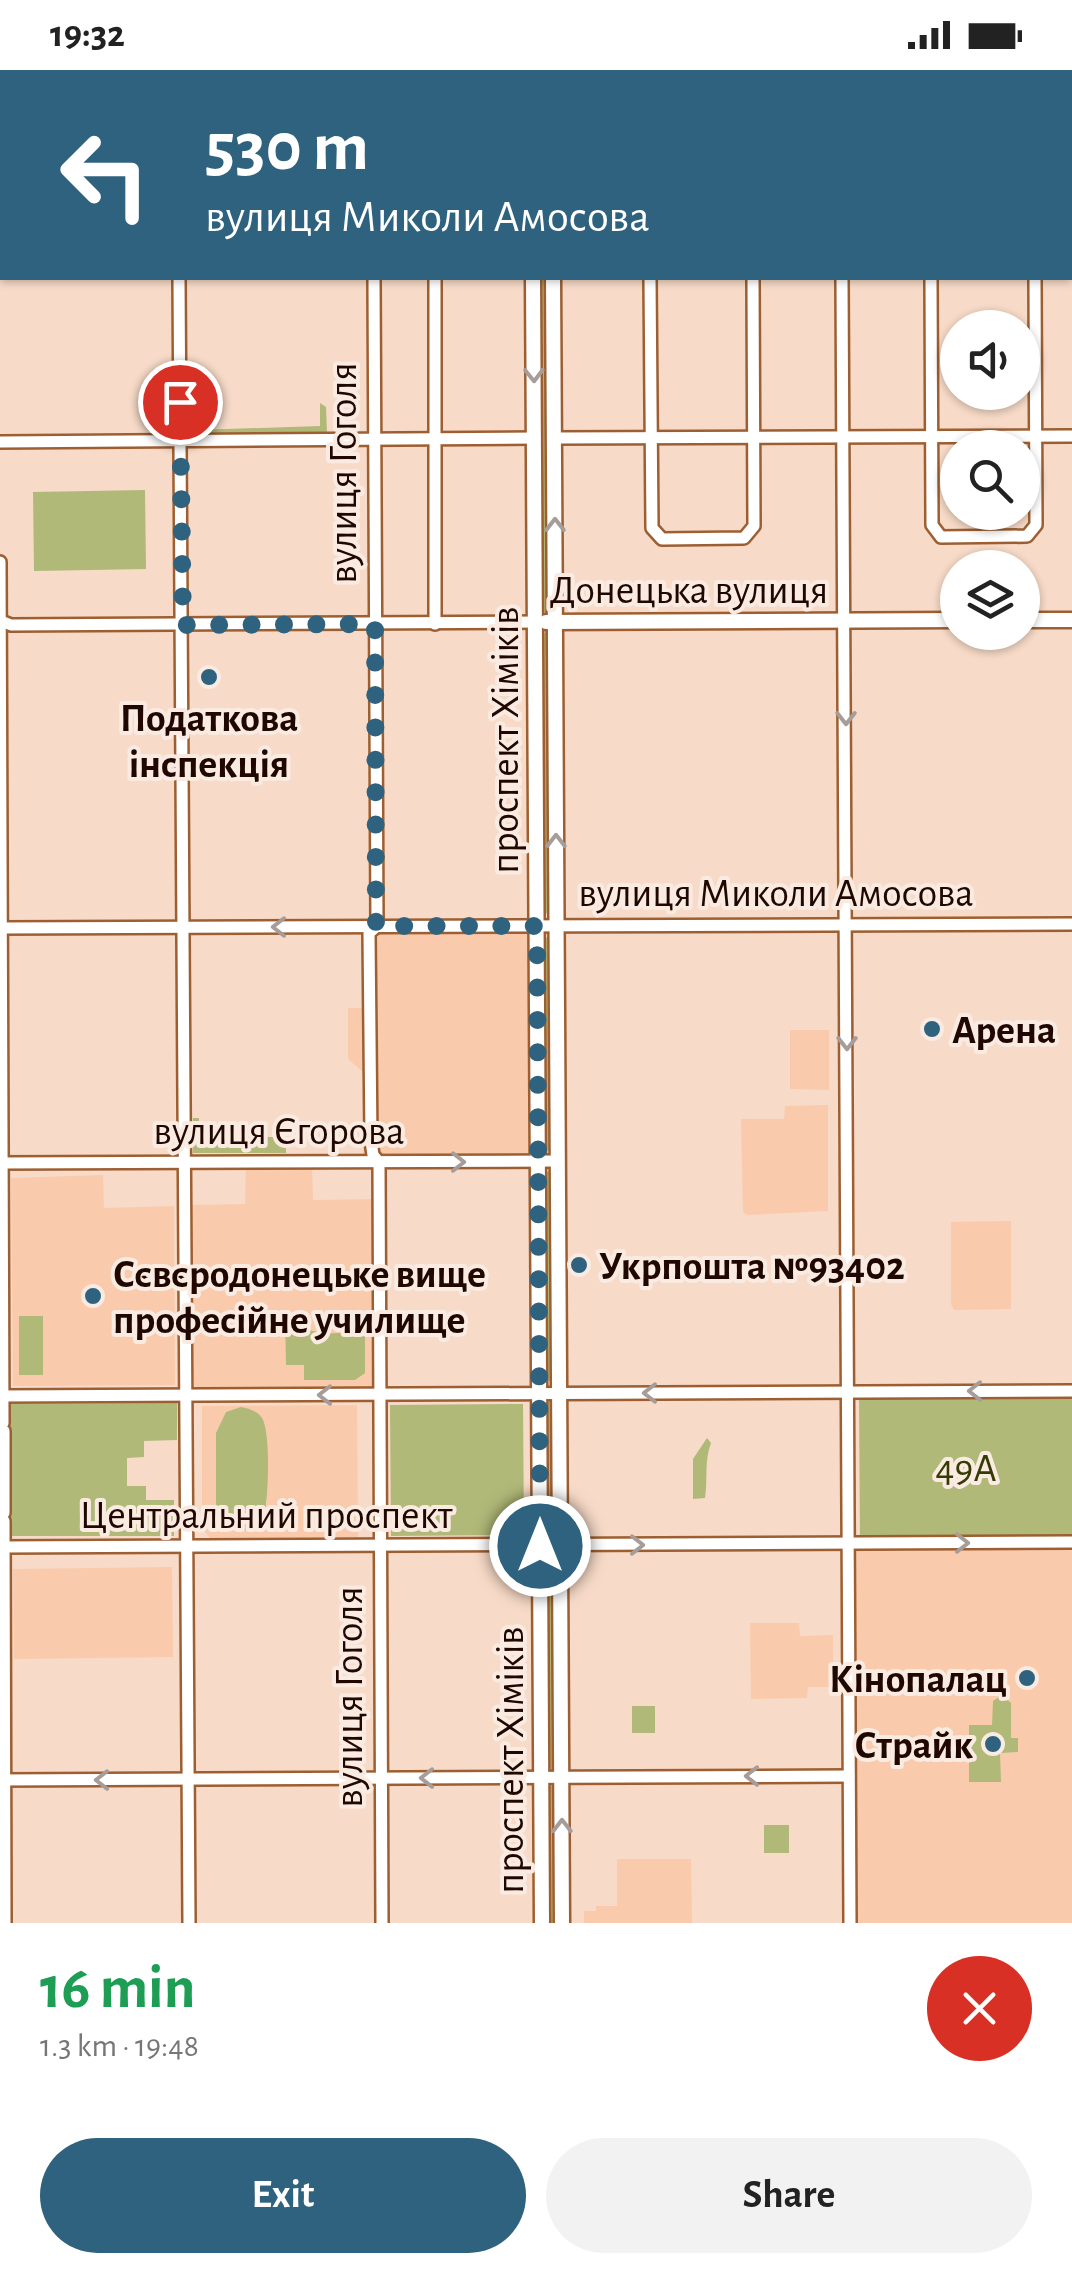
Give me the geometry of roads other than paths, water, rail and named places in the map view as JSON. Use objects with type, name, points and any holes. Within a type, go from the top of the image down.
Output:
[{"type":"main road","name":"проспект Хіміків","points":[[533,280],[542,1923]]},
{"type":"main road","name":"проспект Хіміків","points":[[554,280],[562,1923]]},
{"type":"main road","name":"Донецька вулиця","points":[[536,622],[940,620]]},
{"type":"main road","points":[[1040,620],[1072,620]]},
{"type":"street","points":[[179,280],[189,1923]]},
{"type":"street","name":"вулиця Гоголя","points":[[374,280],[376,926],[369,933],[371,1141],[379,1162],[382,1923]]},
{"type":"street","points":[[435,280],[435,624]]},
{"type":"street","points":[[650,280],[652,528],[662,539],[744,538],[754,526],[752,280]]},
{"type":"street","points":[[842,280],[850,1923]]},
{"type":"street","points":[[931,280],[932,526],[941,536],[1027,536],[1032,530]]},
{"type":"street","points":[[1035,280],[1036,430]]},
{"type":"street","points":[[1040,436],[1072,436]]},
{"type":"street","points":[[0,442],[535,438]]},
{"type":"street","points":[[555,438],[940,438]]},
{"type":"street","points":[[0,562],[5,1923]]},
{"type":"street","name":"Донецька вулиця","points":[[0,621],[11,626],[536,622]]},
{"type":"street","name":"вулиця Миколи Амосова","points":[[0,928],[1072,924]]},
{"type":"street","name":"вулиця Єгорова","points":[[1,1163],[558,1161]]},
{"type":"street","points":[[2,1396],[1072,1391]]},
{"type":"street","name":"Центральний проспект","points":[[2,1547],[1072,1542]]},
{"type":"street","points":[[2,1780],[849,1776]]},
{"type":"place","name":"Податкова інспекція","points":[[209,677]]},
{"type":"place","name":"Арена","points":[[932,1029]]},
{"type":"place","name":"Укрпошта №93402","points":[[579,1265]]},
{"type":"place","name":"Сєвєродонецьке вище професійне училище","points":[[93,1296]]},
{"type":"place","name":"Кінопалац","points":[[1027,1678]]},
{"type":"place","name":"Страйк","points":[[993,1744]]},
{"type":"park label","name":"49А","points":[[966,1467]]}]
